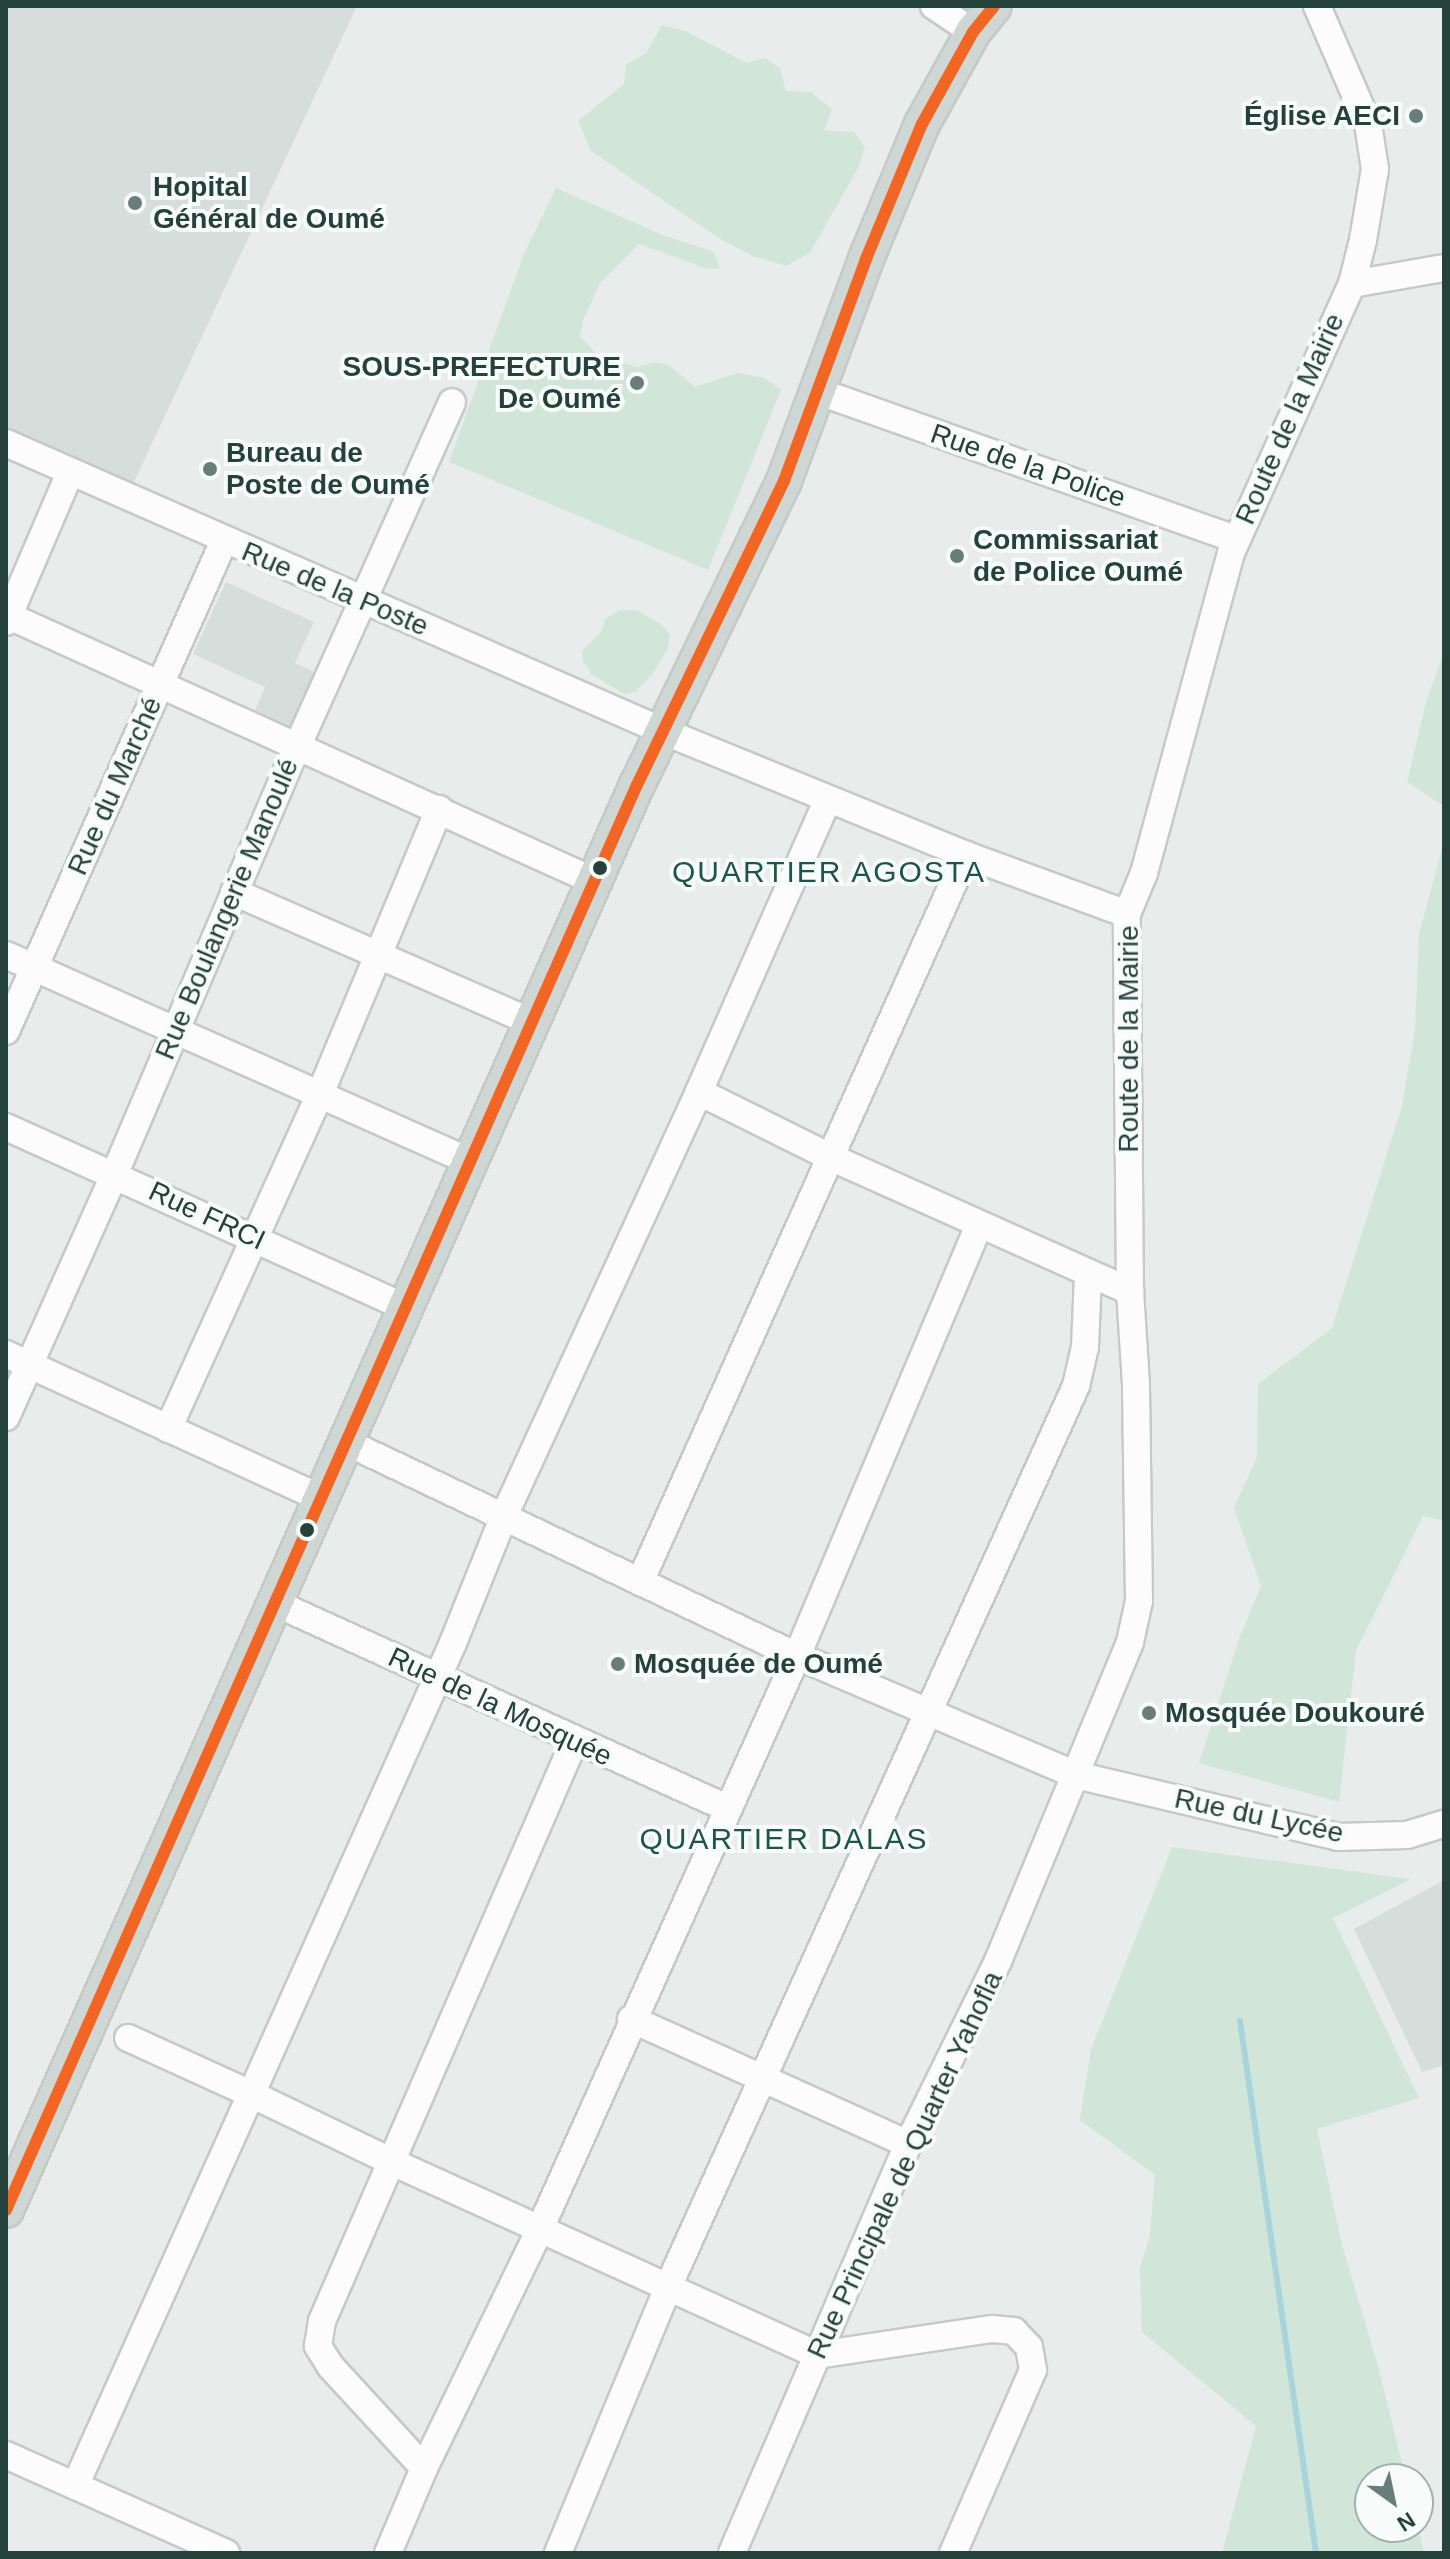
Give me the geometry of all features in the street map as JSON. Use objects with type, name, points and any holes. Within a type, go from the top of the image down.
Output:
[{"type":"main road","points":[[6,2210],[594,881],[735,590],[820,392],[866,259],[916,137],[983,19]]},
{"type":"street","points":[[934,6],[983,19]]},
{"type":"street","name":"Route de la Mairie","points":[[1076,1775],[1130,1642],[1139,1601],[1136,1384],[1130,1291],[1127,914],[1144,873],[1235,539],[1352,284],[1375,169],[1368,124],[1317,6]]},
{"type":"street","points":[[1352,284],[1444,268]]},
{"type":"street","name":"Rue de la Police","points":[[820,392],[1235,539]]},
{"type":"street","name":"Rue Boulangerie Manoulé","points":[[6,1417],[115,1173],[297,747],[452,402]]},
{"type":"street","name":"Rue de la Poste","points":[[6,443],[665,732],[966,855],[1127,914]]},
{"type":"street","points":[[70,473],[8,619],[160,684],[594,881]]},
{"type":"street","name":"Rue du Marché","points":[[6,1031],[224,541]]},
{"type":"street","points":[[75,2486],[435,1678],[504,1516],[699,1092],[828,799]]},
{"type":"street","points":[[168,1429],[320,1094],[439,809]]},
{"type":"street","points":[[640,1582],[966,855]]},
{"type":"street","points":[[234,892],[532,1022]]},
{"type":"street","points":[[6,955],[469,1161]]},
{"type":"street","points":[[699,1092],[979,1226],[1130,1291]]},
{"type":"street","name":"Rue FRCI","points":[[6,1127],[115,1173],[406,1308]]},
{"type":"street","points":[[388,2553],[424,2468],[540,2229],[631,2019],[797,1656],[979,1226]]},
{"type":"street","points":[[558,2553],[668,2287],[930,1716],[1076,1386],[1085,1347],[1088,1274]]},
{"type":"street","points":[[6,1354],[321,1498]]},
{"type":"street","name":"Rue du Lycée","points":[[346,1442],[797,1656],[930,1716],[1076,1775],[1338,1837],[1407,1835],[1444,1824]]},
{"type":"street","name":"Rue de la Mosquée","points":[[275,1603],[574,1742],[727,1808]]},
{"type":"street","points":[[424,2468],[331,2367],[318,2346],[322,2321],[574,1742]]},
{"type":"street","name":"Rue Principale de Quarter Yahofla","points":[[732,2553],[908,2144],[998,1961],[1076,1775]]},
{"type":"street","points":[[631,2019],[908,2144]]},
{"type":"street","points":[[128,2038],[817,2355],[992,2329],[1014,2331],[1029,2347],[1033,2370],[953,2553]]},
{"type":"street","points":[[6,2455],[226,2553]]},
{"type":"shaded area","name":"Hopital Général de Oumé","points":[[6,6],[357,6],[132,486],[6,430]]},
{"type":"shaded area","points":[[226,582],[314,622],[295,663],[319,674],[294,728],[255,710],[265,687],[193,654]]},
{"type":"shaded area","points":[[1444,1880],[1444,2065],[1422,2072],[1354,1929]]},
{"type":"green space","points":[[662,25],[685,31],[747,63],[765,58],[780,68],[786,91],[811,92],[832,109],[824,130],[854,132],[865,147],[858,168],[810,253],[786,266],[755,257],[722,240],[591,151],[578,121],[624,84],[626,65],[646,53]]},
{"type":"green space","points":[[556,188],[665,236],[714,252],[720,269],[705,268],[639,244],[600,283],[583,321],[580,336],[599,357],[638,367],[656,362],[669,365],[695,387],[738,373],[764,378],[781,390],[708,570],[449,462],[523,256]]},
{"type":"green space","points":[[620,610],[637,610],[662,625],[670,635],[668,648],[652,675],[636,691],[626,695],[591,674],[583,661],[582,651],[601,632],[606,618]]},
{"type":"green space","points":[[1444,652],[1444,806],[1407,782],[1426,702]]},
{"type":"green space","points":[[1444,842],[1444,1521],[1423,1516],[1356,1651],[1339,1802],[1199,1763],[1240,1636],[1261,1586],[1234,1508],[1257,1457],[1258,1384],[1332,1328],[1402,1106],[1415,1030],[1419,934]]},
{"type":"green space","points":[[1172,1847],[1411,1879],[1333,1918],[1419,2098],[1317,2129],[1342,2245],[1378,2366],[1402,2463],[1354,2463],[1354,2543],[1422,2543],[1424,2553],[1222,2553],[1256,2426],[1142,2332],[1140,2268],[1150,2235],[1155,2175],[1080,2120],[1091,2049]]},
{"type":"waterway","points":[[1240,2021],[1316,2553]]},
{"type":"transit line","points":[[6,2210],[637,785],[784,481],[866,259],[922,124],[973,32],[994,6]]},
{"type":"place","name":"Église AECI","points":[[1416,116]]},
{"type":"place","name":"Hopital Général de Oumé","points":[[135,203]]},
{"type":"place","name":"SOUS-PREFECTURE De Oumé","points":[[637,383]]},
{"type":"place","name":"Bureau de Poste de Oumé","points":[[210,469]]},
{"type":"place","name":"Commissariat de Police Oumé","points":[[957,556]]},
{"type":"place","name":"Mosquée de Oumé","points":[[618,1664]]},
{"type":"place","name":"Mosquée Doukouré","points":[[1149,1713]]},
{"type":"district","name":"QUARTIER AGOSTA","points":[[829,872]]},
{"type":"district","name":"QUARTIER DALAS","points":[[784,1839]]}]
